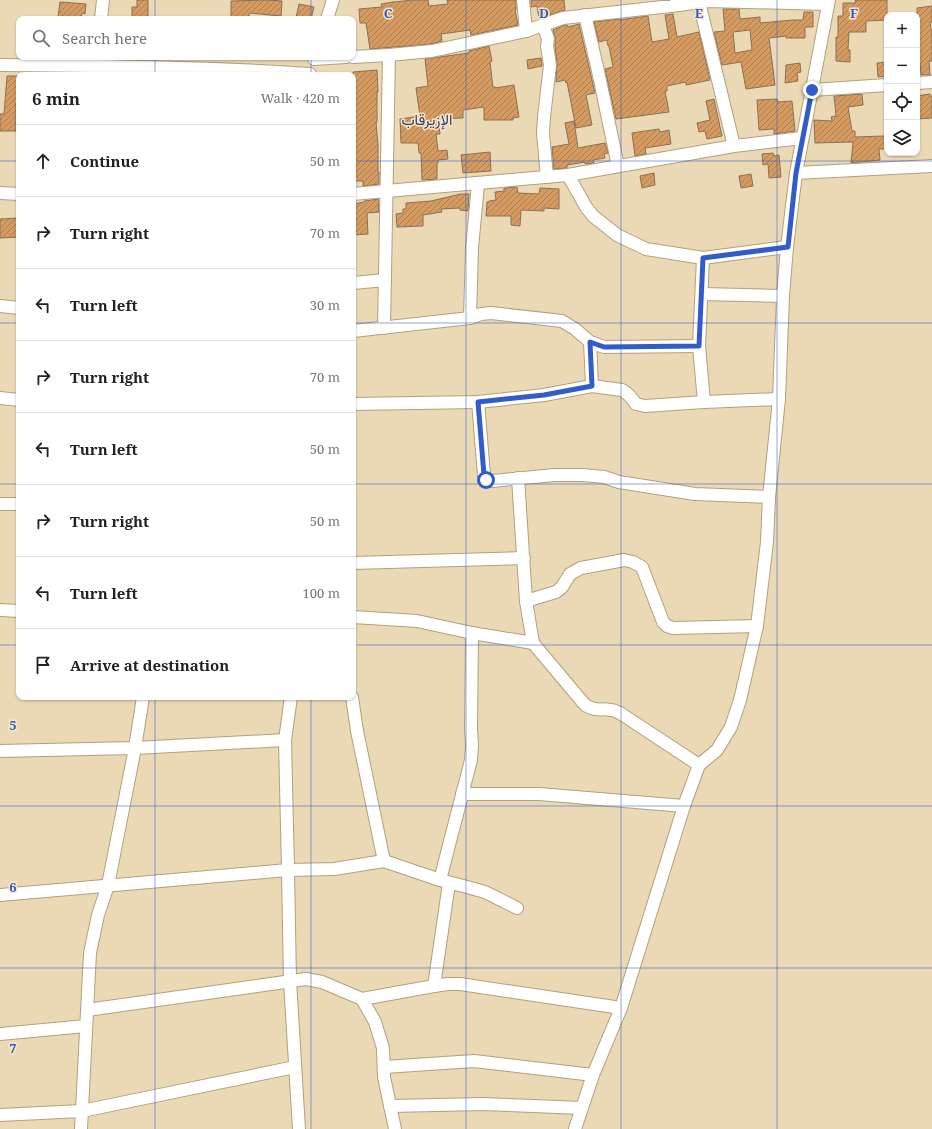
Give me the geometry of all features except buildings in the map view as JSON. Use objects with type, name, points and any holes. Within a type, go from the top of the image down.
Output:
[{"type":"street","points":[[101,16],[103,0]]},
{"type":"street","points":[[328,16],[333,0]]},
{"type":"street","points":[[523,0],[526,31]]},
{"type":"street","points":[[356,57],[432,51],[526,31],[563,18],[684,2],[723,0],[828,2],[796,173],[783,296],[779,399],[769,497],[767,542],[757,626],[740,700],[731,727],[717,750],[699,765],[684,806],[621,1008],[593,1075],[575,1129]]},
{"type":"street","points":[[699,2],[734,146]]},
{"type":"street","points":[[585,15],[618,166]]},
{"type":"street","points":[[543,25],[548,39],[547,46],[550,65],[543,133],[547,177]]},
{"type":"street","points":[[384,328],[389,55]]},
{"type":"street","points":[[311,72],[314,60]]},
{"type":"street","points":[[0,65],[96,66],[276,72]]},
{"type":"street","points":[[920,83],[932,82]]},
{"type":"street","points":[[812,90],[884,85]]},
{"type":"street","points":[[356,194],[568,175],[734,146],[802,138]]},
{"type":"street","points":[[796,173],[932,166]]},
{"type":"street","points":[[568,175],[586,207],[593,216],[617,235],[646,249],[703,258],[788,247]]},
{"type":"street","points":[[470,318],[472,248],[478,184]]},
{"type":"street","points":[[0,194],[16,194]]},
{"type":"street","points":[[703,258],[699,346],[704,402]]},
{"type":"street","points":[[356,284],[385,280]]},
{"type":"street","points":[[702,294],[783,296]]},
{"type":"street","points":[[0,306],[16,308]]},
{"type":"street","points":[[356,331],[470,318],[481,314],[492,313],[562,321],[590,342],[604,347],[699,346]]},
{"type":"street","points":[[590,342],[592,386]]},
{"type":"street","points":[[356,404],[478,402],[544,395],[592,386],[622,390],[636,404],[645,406],[779,399]]},
{"type":"street","points":[[0,398],[16,400]]},
{"type":"street","points":[[478,402],[484,475],[486,480],[493,481],[554,475],[583,475],[604,477],[619,482],[695,494],[769,497]]},
{"type":"street","points":[[518,478],[526,601],[533,643],[585,705],[591,709],[611,710],[620,713],[699,765]]},
{"type":"street","points":[[0,504],[16,504]]},
{"type":"street","points":[[356,563],[524,558]]},
{"type":"street","points":[[526,601],[556,592],[562,587],[570,574],[580,568],[624,560],[633,562],[642,567],[663,622],[667,626],[673,628],[757,626]]},
{"type":"street","points":[[0,610],[16,610]]},
{"type":"street","points":[[356,617],[417,621],[472,633],[533,643]]},
{"type":"street","points":[[434,986],[444,882],[472,745],[472,633]]},
{"type":"street","points":[[81,1129],[90,953],[98,915],[108,885],[135,748],[142,700]]},
{"type":"street","points":[[291,700],[284,740],[290,981],[299,1129]]},
{"type":"street","points":[[352,700],[357,730],[384,861]]},
{"type":"street","points":[[0,752],[135,748],[284,740]]},
{"type":"street","points":[[462,794],[539,794],[684,806]]},
{"type":"street","points":[[0,895],[288,870],[334,869],[384,861],[444,882],[485,892],[517,908]]},
{"type":"street","points":[[87,1010],[306,979],[322,982],[362,999],[434,986],[460,984],[621,1008]]},
{"type":"street","points":[[362,999],[375,1022],[383,1048],[384,1077],[395,1129]]},
{"type":"street","points":[[0,1034],[86,1026]]},
{"type":"street","points":[[384,1067],[474,1061],[593,1075]]},
{"type":"street","points":[[0,1115],[82,1111],[295,1067]]},
{"type":"street","points":[[390,1106],[483,1104],[582,1108]]},
{"type":"district","name":"الإزيرقاب","points":[[427,120]]},
{"type":"route","points":[[486,480],[484,475],[478,402],[544,395],[592,386],[590,342],[604,347],[699,346],[703,258],[788,247],[796,173],[812,90]]}]
